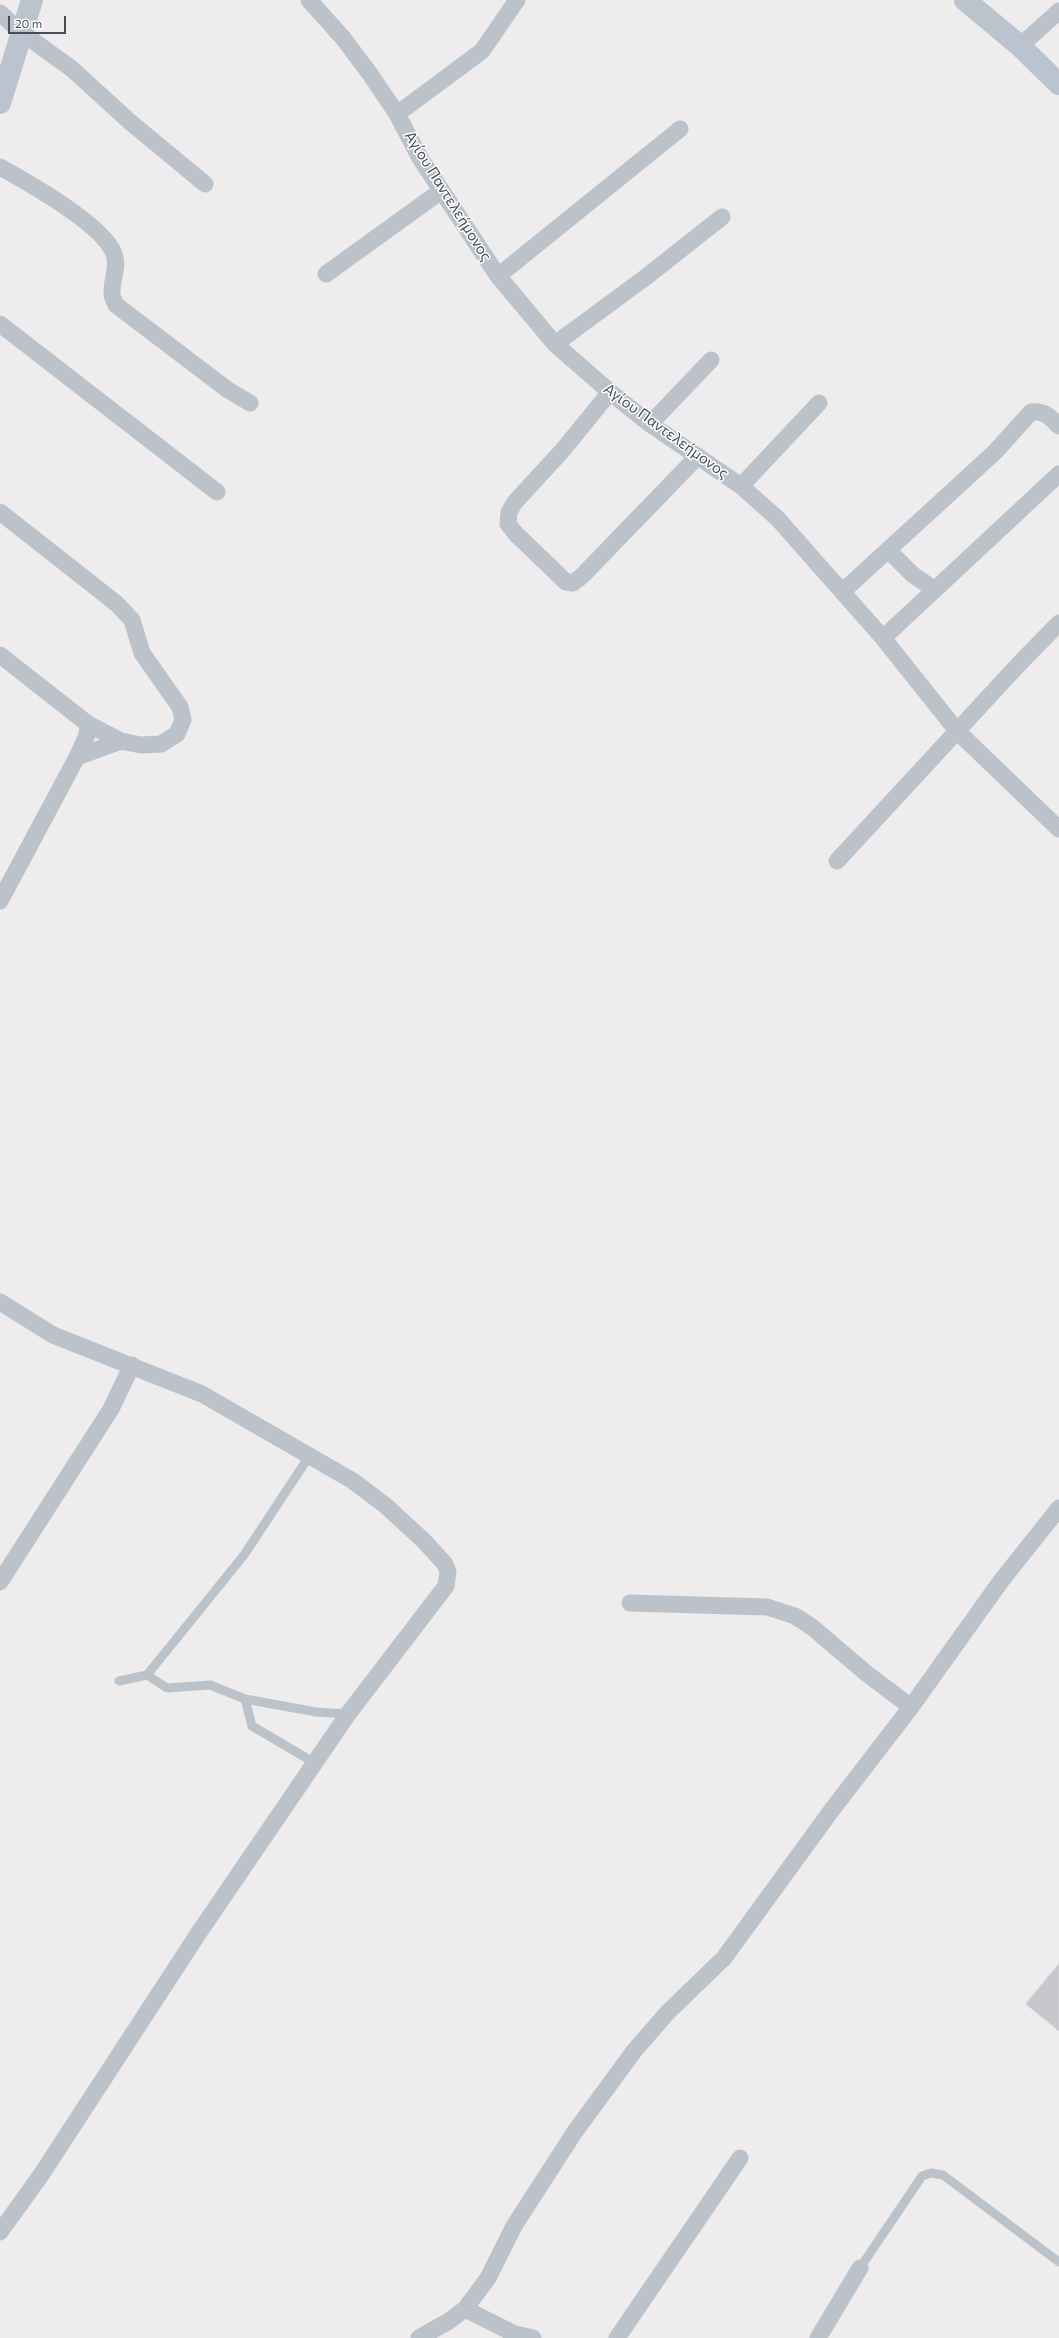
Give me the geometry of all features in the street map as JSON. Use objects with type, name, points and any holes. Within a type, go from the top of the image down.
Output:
[{"type":"street","points":[[0,103],[32,0]]},
{"type":"street","name":"Αγίου Παντελεήμονος","points":[[309,0],[347,44],[397,114],[420,158],[498,276],[555,344],[610,392],[650,424],[741,486],[778,519],[883,638],[942,714],[958,732],[1059,829]]},
{"type":"street","points":[[397,114],[482,52],[517,0]]},
{"type":"street","points":[[966,0],[1020,46],[1059,84]]},
{"type":"street","points":[[1020,46],[1059,11]]},
{"type":"street","points":[[0,13],[21,32],[72,69],[129,121],[205,184]]},
{"type":"street","points":[[498,276],[680,129]]},
{"type":"street","points":[[0,167],[33,185],[104,238],[114,253],[116,266],[112,294],[116,305],[228,390],[250,403]]},
{"type":"street","points":[[326,274],[441,191]]},
{"type":"street","points":[[555,344],[646,277],[722,217]]},
{"type":"street","points":[[0,324],[216,492]]},
{"type":"street","points":[[650,424],[711,360]]},
{"type":"street","points":[[610,392],[567,446],[515,502],[509,512],[508,524],[516,534],[566,582],[573,583],[582,576],[698,456]]},
{"type":"street","points":[[741,486],[819,403]]},
{"type":"street","points":[[842,592],[889,551],[995,452],[1031,412],[1039,411],[1046,414],[1059,426]]},
{"type":"street","points":[[883,638],[1059,474]]},
{"type":"street","points":[[0,512],[116,604],[132,620],[142,653],[180,707],[183,720],[177,734],[161,744],[141,745],[121,741],[88,724],[0,655]]},
{"type":"street","points":[[889,551],[912,574],[935,590]]},
{"type":"street","points":[[837,861],[958,732],[1019,664],[1059,623]]},
{"type":"street","points":[[0,901],[88,735],[88,724]]},
{"type":"street","points":[[77,757],[121,741]]},
{"type":"street","points":[[0,1302],[53,1335],[112,1360],[132,1365],[202,1394],[310,1455],[353,1481],[386,1506],[424,1541],[445,1564],[448,1572],[446,1586],[348,1714],[198,1934],[86,2108],[0,2232]]},
{"type":"street","points":[[0,1582],[111,1409],[132,1365]]},
{"type":"street","points":[[419,2338],[449,2321],[465,2309],[488,2278],[514,2226],[574,2133],[634,2050],[668,2012],[724,1958],[831,1811],[911,1707],[1001,1582],[1059,1508]]},
{"type":"street","points":[[630,1602],[767,1607],[795,1616],[812,1627],[866,1673],[911,1707]]},
{"type":"street","points":[[617,2338],[740,2158]]},
{"type":"street","points":[[818,2338],[860,2268]]},
{"type":"street","points":[[465,2309],[515,2334],[533,2338]]},
{"type":"lane","points":[[119,1681],[147,1675],[244,1555],[310,1455]]},
{"type":"lane","points":[[147,1675],[167,1688],[210,1685],[245,1699],[316,1712],[348,1714]]},
{"type":"lane","points":[[245,1699],[252,1726],[315,1763]]},
{"type":"lane","points":[[860,2268],[922,2176],[932,2173],[943,2175],[1059,2262]]},
{"type":"building","points":[[1059,1964],[1059,2031],[1026,2004]]}]
